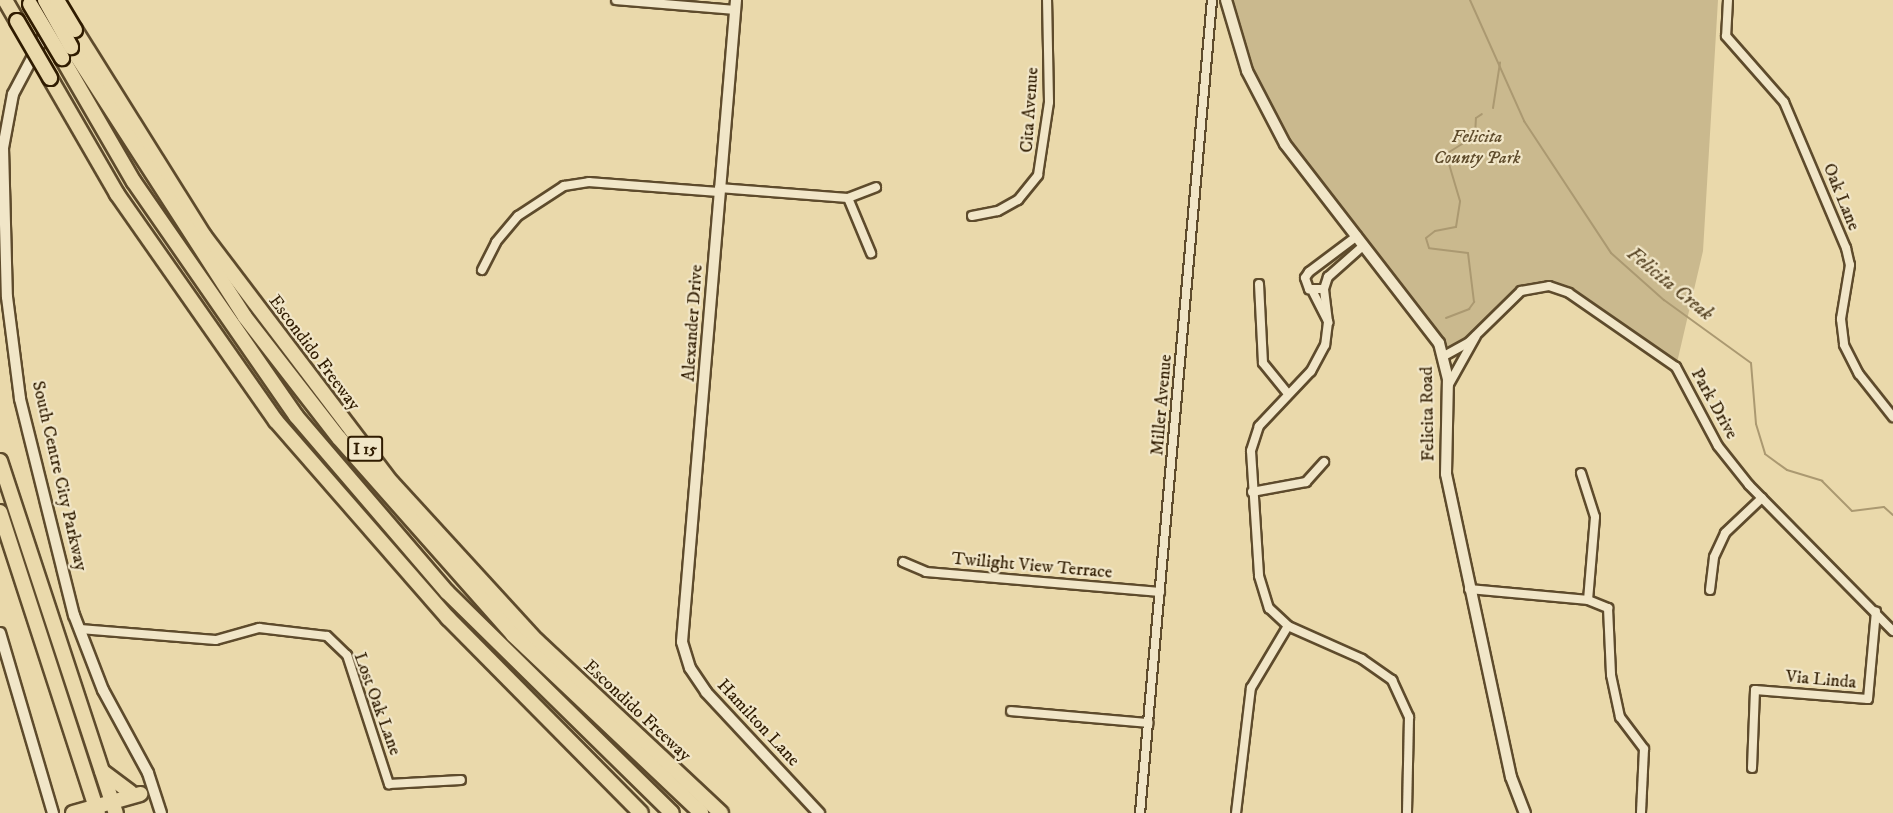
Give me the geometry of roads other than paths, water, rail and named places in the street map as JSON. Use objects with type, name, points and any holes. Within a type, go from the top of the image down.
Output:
[{"type":"highway","points":[[6,0],[117,194],[276,420],[448,618],[641,813]]},
{"type":"highway","points":[[45,0],[67,52],[134,182],[296,416],[447,592],[672,813]]},
{"type":"highway","name":"Escondido Freeway","points":[[57,0],[206,237],[392,483],[537,641],[721,813]]},
{"type":"highway","points":[[29,2],[67,52],[245,317],[339,438],[513,635],[701,813]]},
{"type":"highway","points":[[0,461],[114,806]]},
{"type":"highway","points":[[0,512],[97,810]]},
{"type":"highway","points":[[102,771],[136,794]]},
{"type":"highway","points":[[73,813],[114,806],[136,794],[154,789]]},
{"type":"street","name":"South Centre City Parkway","points":[[69,0],[50,25],[13,94],[3,148],[7,297],[20,399],[80,629],[103,690],[154,789],[160,813]]},
{"type":"street","points":[[616,0],[735,5]]},
{"type":"street","name":"Cita Avenue","points":[[972,216],[998,211],[1018,201],[1038,175],[1049,102],[1047,0]]},
{"type":"street","name":"Miller Avenue","points":[[1140,813],[1212,0]]},
{"type":"street","name":"Felicita Road","points":[[1226,0],[1241,56],[1268,116],[1360,240],[1425,319],[1444,356],[1448,386],[1446,474],[1511,777],[1525,813]]},
{"type":"street","name":"Oak Lane","points":[[1728,0],[1726,36],[1784,102],[1846,248],[1850,265],[1840,319],[1844,345],[1859,374],[1893,417]]},
{"type":"street","name":"Alexander Drive","points":[[683,649],[718,190],[735,5]]},
{"type":"street","points":[[482,270],[490,250],[518,216],[564,186],[589,182],[848,198],[876,187]]},
{"type":"street","points":[[848,198],[871,253]]},
{"type":"street","points":[[1360,240],[1328,277],[1324,289],[1328,322],[1325,345],[1311,371],[1259,426],[1251,451],[1252,492],[1259,576],[1269,608],[1288,626],[1362,659],[1392,680],[1409,717],[1407,813]]},
{"type":"street","points":[[1328,322],[1313,292],[1305,284],[1309,272],[1360,240]]},
{"type":"street","points":[[1259,284],[1263,363],[1288,394]]},
{"type":"street","name":"Park Drive","points":[[1444,356],[1476,335],[1521,291],[1543,285],[1563,290],[1676,367],[1718,446],[1762,498],[1876,611],[1893,631]]},
{"type":"street","points":[[1313,292],[1324,289]]},
{"type":"street","name":"Park Drive","points":[[1448,386],[1476,335]]},
{"type":"street","points":[[1252,492],[1306,482],[1324,462]]},
{"type":"street","points":[[1581,472],[1595,517],[1588,600]]},
{"type":"street","points":[[1710,590],[1714,557],[1725,533],[1762,498]]},
{"type":"street","name":"Twilight View Terrace","points":[[903,562],[926,572],[1160,592]]},
{"type":"street","points":[[1469,589],[1588,600],[1608,608],[1611,675],[1620,717],[1644,749],[1641,813]]},
{"type":"street","name":"Via Linda","points":[[1752,768],[1755,690],[1868,699],[1876,611]]},
{"type":"street","points":[[1236,813],[1251,688],[1288,626]]},
{"type":"street","name":"Lost Oak Lane","points":[[80,629],[216,640],[259,628],[327,636],[346,655],[389,784],[461,780]]},
{"type":"street","points":[[0,633],[53,813]]},
{"type":"street","name":"Hamilton Lane","points":[[683,649],[706,692],[819,813]]},
{"type":"street","points":[[1011,711],[1148,723]]},
{"type":"waterway","name":"Felicita Creak","points":[[1470,0],[1524,121],[1611,253],[1664,300],[1751,363],[1756,424],[1765,454],[1787,470],[1822,481],[1852,511],[1884,507],[1893,515]]},
{"type":"waterway","points":[[1493,108],[1500,63]]},
{"type":"waterway","points":[[1446,318],[1469,309],[1474,302],[1468,253],[1429,248],[1426,238],[1435,231],[1456,227],[1460,201],[1446,154],[1475,136],[1476,118],[1482,114]]},
{"type":"park label","name":"Felicita County Park","points":[[1477,148]]}]
